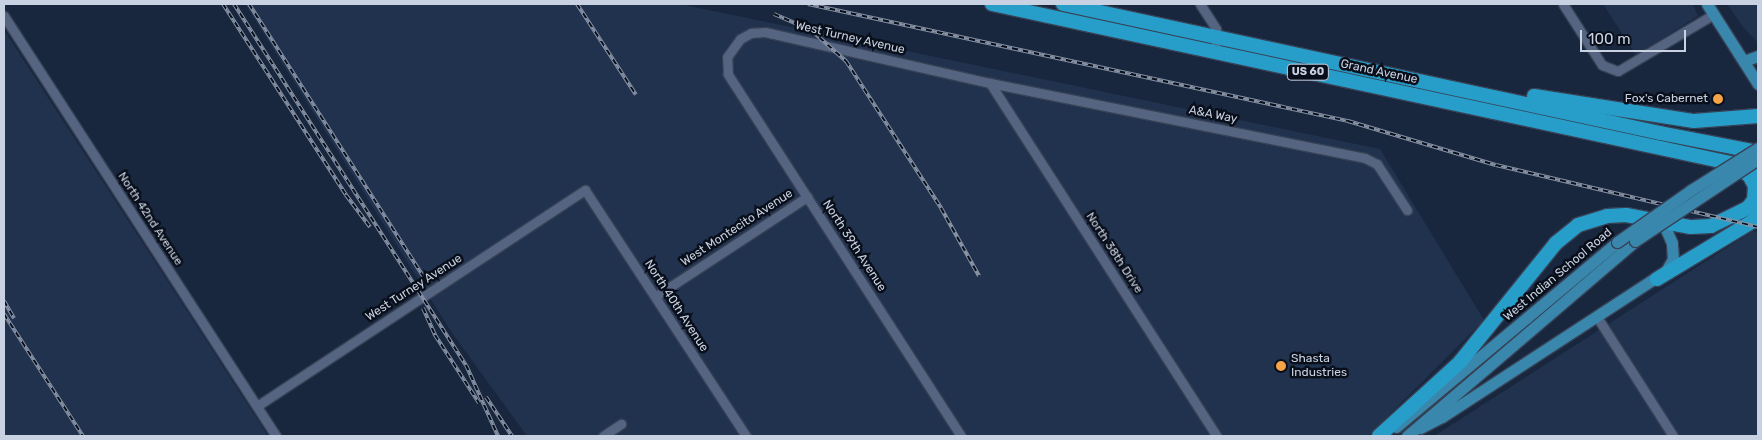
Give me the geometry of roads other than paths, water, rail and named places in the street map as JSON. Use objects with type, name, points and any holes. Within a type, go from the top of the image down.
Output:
[{"type":"highway","name":"Grand Avenue","points":[[992,4],[1758,169]]},
{"type":"highway","name":"Grand Avenue","points":[[1063,4],[1635,127],[1758,150]]},
{"type":"highway","points":[[1428,98],[1441,84]]},
{"type":"highway","points":[[1489,95],[1530,96],[1678,119],[1711,122],[1758,116]]},
{"type":"highway","points":[[1632,142],[1635,127]]},
{"type":"highway","points":[[1742,148],[1758,144]]},
{"type":"highway","points":[[1379,436],[1460,362],[1556,243],[1570,231],[1606,216],[1654,219],[1702,228],[1718,224],[1752,207],[1755,195],[1752,180],[1746,172],[1726,162]]},
{"type":"highway","points":[[1657,279],[1758,218]]},
{"type":"main road","points":[[1707,4],[1758,84]]},
{"type":"main road","points":[[1744,61],[1758,56]]},
{"type":"main road","name":"West Indian School Road","points":[[1384,436],[1454,381],[1617,242],[1691,190],[1758,150]]},
{"type":"main road","name":"West Indian School Road","points":[[1407,436],[1420,428],[1635,241],[1758,159]]},
{"type":"main road","points":[[1420,428],[1442,417],[1657,279],[1672,264],[1674,249],[1665,227],[1654,219]]},
{"type":"street","points":[[1200,4],[1217,36],[1214,52]]},
{"type":"street","points":[[1562,4],[1602,65],[1612,70],[1626,69],[1714,14]]},
{"type":"street","name":"North 42nd Avenue","points":[[4,16],[276,436]]},
{"type":"street","name":"West Turney Avenue","points":[[726,69],[727,57],[740,39],[758,32],[990,83]]},
{"type":"street","name":"North 39th Avenue","points":[[726,69],[961,436]]},
{"type":"street","name":"A&A Way","points":[[990,83],[1365,158],[1377,164],[1407,210]]},
{"type":"street","name":"North 38th Drive","points":[[990,83],[1217,436]]},
{"type":"street","name":"West Turney Avenue","points":[[257,406],[585,190]]},
{"type":"street","name":"North 40th Avenue","points":[[585,190],[746,436]]},
{"type":"street","name":"West Montecito Avenue","points":[[656,296],[807,197]]},
{"type":"street","points":[[1597,317],[1673,436]]},
{"type":"street","points":[[603,436],[621,424]]},
{"type":"railway","points":[[223,4],[346,195],[370,227]]},
{"type":"railway","points":[[234,4],[466,365],[498,436]]},
{"type":"railway","points":[[249,4],[424,278]]},
{"type":"railway","points":[[577,4],[636,95]]},
{"type":"railway","points":[[808,4],[1348,121],[1496,165],[1758,227]]},
{"type":"railway","points":[[774,14],[811,30],[846,61],[941,208],[979,276]]},
{"type":"railway","points":[[4,301],[14,318]]},
{"type":"railway","points":[[423,308],[435,335],[479,403]]},
{"type":"railway","points":[[4,314],[83,436]]},
{"type":"railway","points":[[486,397],[512,436]]},
{"type":"place","name":"Fox's Cabernet","points":[[1718,99]]},
{"type":"place","name":"Shasta Industries","points":[[1281,366]]}]
